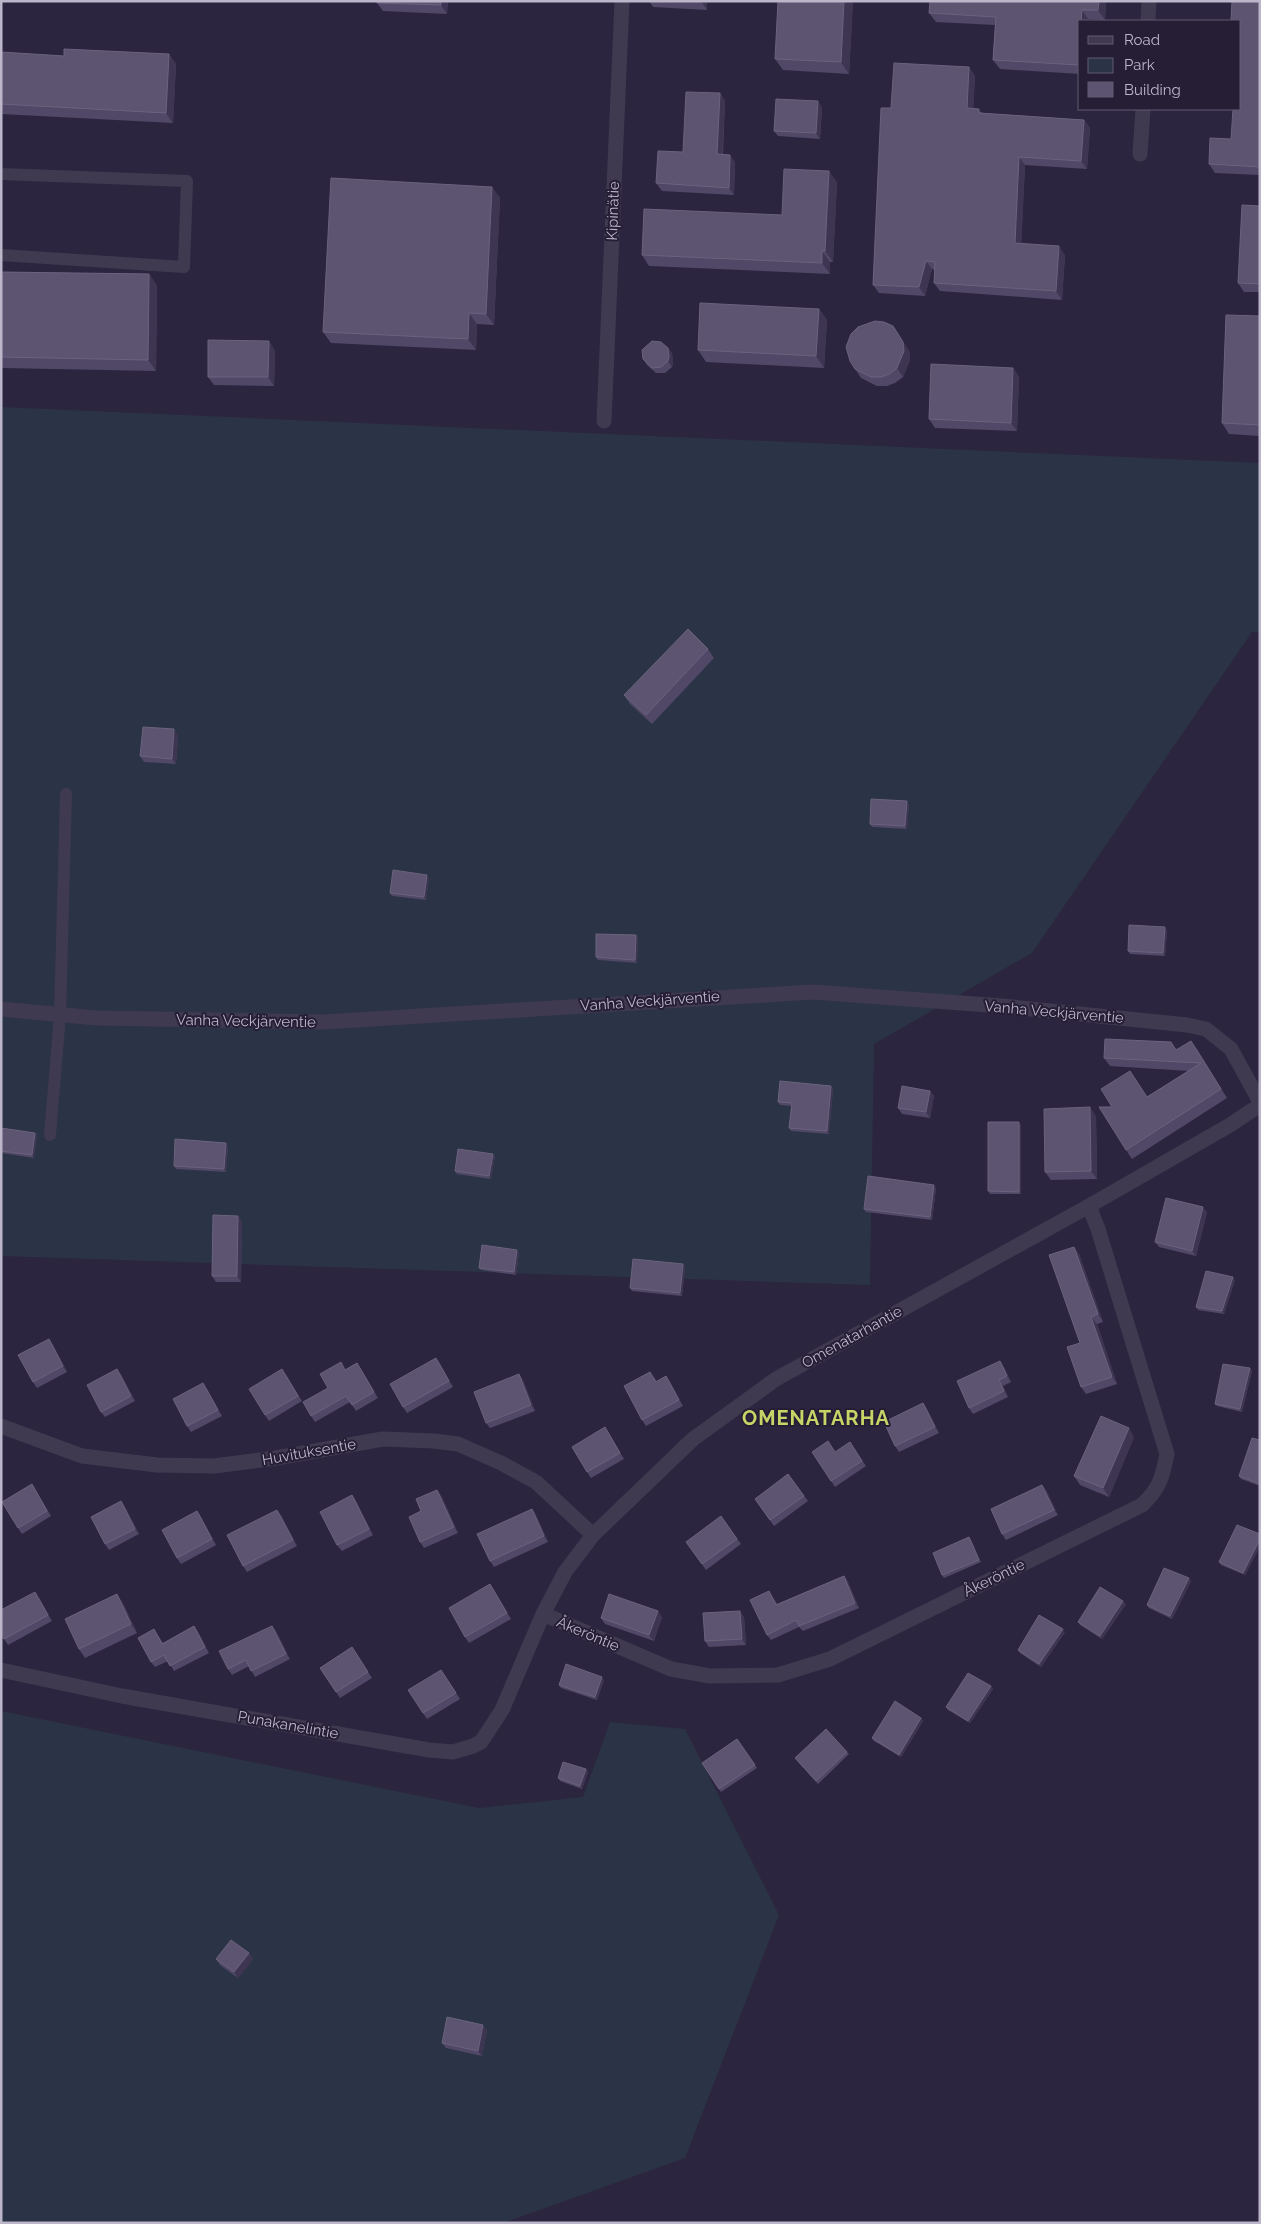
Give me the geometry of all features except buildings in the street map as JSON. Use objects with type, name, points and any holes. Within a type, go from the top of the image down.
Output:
[{"type":"street","name":"Kipinätie","points":[[604,421],[622,1]]},
{"type":"street","points":[[1148,20],[1149,1]]},
{"type":"street","points":[[1140,154],[1143,110]]},
{"type":"street","name":"Vanha Veckjärventie","points":[[1,1009],[96,1018],[324,1022],[813,992],[1002,1006],[1206,1029],[1231,1050],[1260,1102]]},
{"type":"street","name":"Omenatarhantie","points":[[524,1657],[543,1614],[565,1572],[593,1535],[693,1439],[776,1379],[1089,1206],[1260,1106]]},
{"type":"street","name":"Åkeröntie","points":[[543,1614],[671,1669],[710,1676],[778,1675],[830,1659],[1142,1505],[1155,1492],[1162,1478],[1167,1454],[1098,1229],[1089,1206]]},
{"type":"street","name":"Huvituksentie","points":[[1,1426],[82,1456],[157,1465],[214,1466],[276,1458],[383,1439],[434,1440],[458,1444],[501,1463],[536,1482],[593,1535]]},
{"type":"street","name":"Punakanelintie","points":[[1,1670],[132,1698],[429,1750],[453,1752],[481,1742],[502,1710],[524,1657]]},
{"type":"lane","points":[[1,174],[186,181],[184,267],[1,255]]},
{"type":"lane","points":[[50,1135],[60,1015],[66,794]]},
{"type":"green space","points":[[1,407],[1260,463],[1260,632],[1252,632],[1032,953],[874,1044],[870,1285],[1,1256]]},
{"type":"green space","points":[[1,1711],[479,1808],[583,1797],[610,1722],[685,1729],[779,1915],[685,2158],[503,2223],[1,2223]]},
{"type":"district","name":"OMENATARHA","points":[[816,1418]]}]
